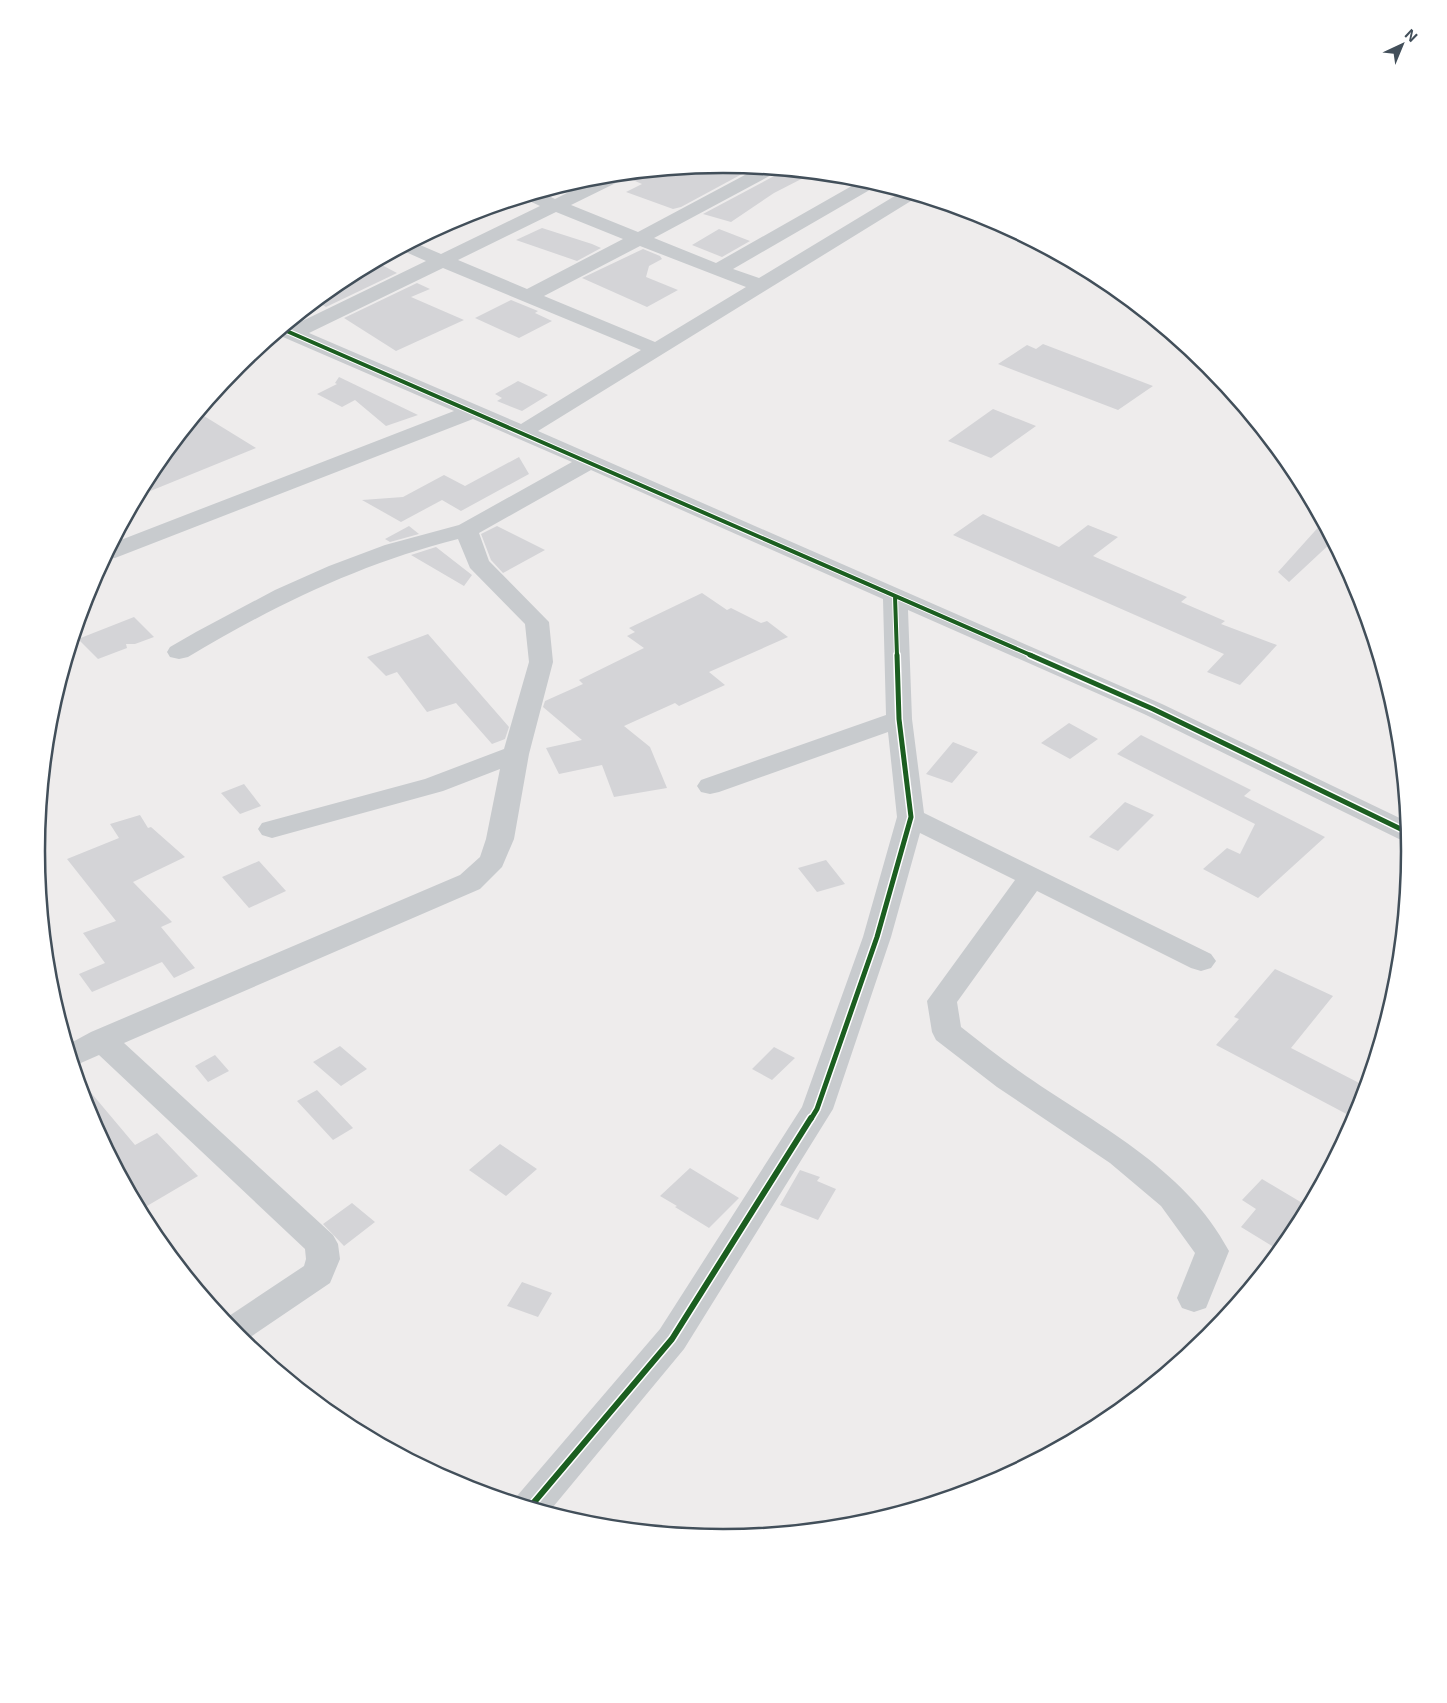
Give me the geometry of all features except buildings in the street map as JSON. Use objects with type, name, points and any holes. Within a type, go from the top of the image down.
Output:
[{"type":"street","points":[[528,296],[759,174]]},
{"type":"street","points":[[287,332],[558,206],[599,185]]},
{"type":"street","points":[[717,270],[862,187]]},
{"type":"street","points":[[522,432],[905,198]]},
{"type":"street","points":[[539,199],[717,270],[762,286]]},
{"type":"street","points":[[413,249],[658,350]]},
{"type":"street","points":[[287,332],[522,432],[1153,709],[1401,829]]},
{"type":"street","points":[[115,550],[472,411]]},
{"type":"street","points":[[179,652],[224,625],[321,578],[393,550],[467,530],[589,462]]},
{"type":"street","points":[[76,1053],[102,1040],[470,882],[492,862],[500,839],[516,754],[541,662],[537,622],[478,563],[467,530]]},
{"type":"street","points":[[534,1503],[672,1339],[817,1109],[877,937],[911,817],[899,720],[895,596]]},
{"type":"street","points":[[710,786],[899,720]]},
{"type":"street","points":[[272,829],[434,785],[516,754]]},
{"type":"street","points":[[911,817],[1201,961]]},
{"type":"street","points":[[1032,877],[942,1002],[947,1032],[1008,1079],[1122,1154],[1172,1197],[1212,1251],[1194,1298]]},
{"type":"street","points":[[102,1040],[321,1244],[323,1259],[318,1274],[240,1327]]},
{"type":"cycle path","points":[[288,331],[522,432],[1153,709],[1401,829]]},
{"type":"cycle path","points":[[534,1503],[672,1339],[817,1109],[877,937],[911,817],[899,719],[895,596]]}]
